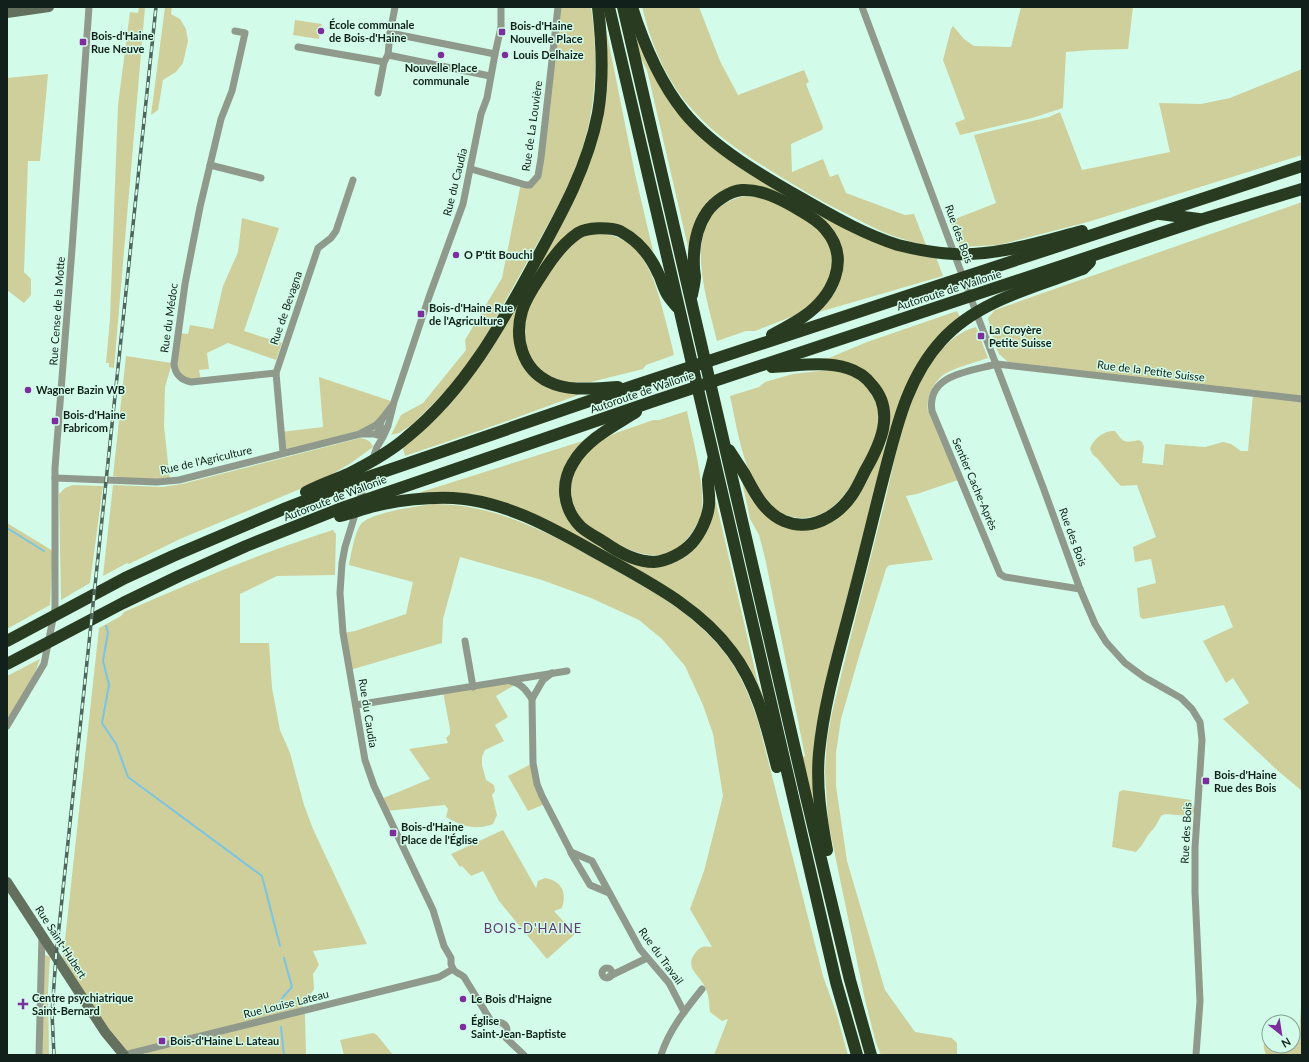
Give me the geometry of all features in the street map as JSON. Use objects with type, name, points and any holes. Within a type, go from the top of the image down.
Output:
[{"type":"highway","points":[[347,480],[395,446],[426,421],[462,382],[494,335],[531,270],[570,195],[588,150],[598,112],[602,58],[598,7]]},
{"type":"highway","points":[[609,7],[836,982],[857,1055]]},
{"type":"highway","points":[[623,7],[825,875],[850,980],[871,1055]]},
{"type":"highway","points":[[632,7],[648,53],[659,74],[684,113],[703,132],[727,151],[770,180],[822,210],[871,235],[899,245],[955,254],[976,253],[1010,249],[1156,214],[1202,219]]},
{"type":"highway","name":"Autoroute de Wallonie","points":[[7,640],[125,578],[286,508],[307,492],[388,470],[633,386],[1302,166]]},
{"type":"highway","name":"Autoroute de Wallonie","points":[[7,664],[122,603],[246,546],[654,401],[1097,256],[1202,219],[1302,189]]},
{"type":"highway","points":[[692,300],[695,277],[694,244],[704,217],[711,207],[720,200],[740,190],[754,191],[783,201],[816,221],[830,236],[835,248],[838,265],[833,283],[822,301],[804,317],[750,348]]},
{"type":"highway","points":[[633,386],[590,389],[567,387],[550,382],[536,374],[527,362],[520,346],[519,331],[522,311],[533,288],[564,245],[580,232],[605,228],[619,231],[642,248],[649,256],[659,274],[665,291],[680,312]]},
{"type":"highway","points":[[825,875],[828,860],[821,816],[818,784],[819,755],[822,732],[827,703],[870,531],[904,404],[926,359],[943,339],[963,322],[993,303],[1083,269],[1097,256]]},
{"type":"highway","points":[[724,442],[761,504],[776,517],[784,521],[801,524],[816,523],[837,512],[852,495],[878,448],[883,431],[885,416],[884,406],[876,388],[859,373],[848,368],[830,365],[755,368]]},
{"type":"highway","points":[[654,401],[598,436],[588,444],[573,462],[566,478],[564,492],[567,506],[582,528],[612,548],[633,559],[654,562],[666,560],[681,552],[692,543],[701,530],[709,506],[708,479],[714,458]]},
{"type":"highway","points":[[378,500],[409,501],[453,498],[475,501],[524,515],[551,528],[660,589],[683,604],[714,631],[733,652],[740,664],[751,685],[760,708],[779,773],[791,791]]},
{"type":"street","points":[[7,13],[49,7]]},
{"type":"street","name":"Rue Cense de la Motte","points":[[7,726],[44,664],[55,609],[55,478],[89,7]]},
{"type":"street","points":[[378,93],[384,62],[388,56],[390,33],[395,7]]},
{"type":"street","name":"Rue du Caudia","points":[[378,435],[388,426],[394,402],[429,297],[463,204],[481,114],[487,98],[490,76],[501,28],[501,7]]},
{"type":"street","name":"Rue de La Louvière","points":[[471,169],[526,185],[530,185],[538,176],[558,7]]},
{"type":"street","name":"Rue des Bois","points":[[862,7],[1080,589],[1095,624],[1100,634],[1115,653],[1132,669],[1181,698],[1196,714],[1201,726],[1202,740],[1195,848],[1195,892],[1200,990],[1196,1055]]},
{"type":"street","name":"Rue du Médoc","points":[[235,31],[245,33],[232,91],[221,119],[200,207],[185,284],[175,368],[184,381],[191,382],[276,374]]},
{"type":"street","points":[[390,33],[495,54]]},
{"type":"street","points":[[298,47],[384,62]]},
{"type":"street","points":[[388,56],[490,76]]},
{"type":"street","points":[[210,165],[261,178]]},
{"type":"street","name":"Rue de Bevagna","points":[[283,452],[276,374],[318,248],[331,238],[336,231],[353,180]]},
{"type":"street","name":"Rue de la Petite Suisse","points":[[997,364],[1302,400]]},
{"type":"street","name":"Sentier Cache-Après","points":[[997,364],[961,373],[946,379],[933,394],[931,405],[932,411],[1001,576],[1080,589]]},
{"type":"street","name":"Rue du Caudia","points":[[394,402],[382,419],[345,547],[340,580],[341,619],[366,766],[433,910],[444,946],[451,958],[452,969]]},
{"type":"street","name":"Rue de l'Agriculture","points":[[55,478],[164,482],[179,480],[283,452],[363,434],[378,435]]},
{"type":"street","points":[[465,641],[473,687]]},
{"type":"street","points":[[356,705],[568,671]]},
{"type":"street","points":[[552,673],[543,680],[532,699],[533,763],[537,784],[545,804],[590,885],[609,893]]},
{"type":"street","points":[[509,681],[516,682],[523,686],[532,699]]},
{"type":"street","name":"Rue du Travail","points":[[571,852],[592,861],[640,949],[646,958],[669,983],[684,1012]]},
{"type":"street","name":"Rue Saint-Hubert","points":[[7,882],[100,1024],[124,1055]]},
{"type":"street","points":[[39,1055],[42,935]]},
{"type":"street","points":[[614,973],[646,958]]},
{"type":"street","points":[[452,969],[464,977],[491,1021],[503,1023],[506,1028],[506,1038],[524,1055]]},
{"type":"street","name":"Rue Louise Lateau","points":[[124,1055],[439,977],[452,969]]},
{"type":"street","points":[[661,1055],[667,1039],[684,1012],[702,989]]},
{"type":"green space","points":[[139,7],[145,7],[114,368],[109,367],[109,363],[106,363],[110,319],[118,105],[130,12],[138,13]]},
{"type":"green space","points":[[165,7],[172,7],[171,14],[180,19],[186,29],[188,41],[183,63],[176,72],[163,80],[158,110],[151,115]]},
{"type":"green space","points":[[558,7],[591,7],[595,54],[593,101],[587,132],[582,150],[568,186],[488,332],[465,368],[446,391],[413,424],[399,433],[391,435],[401,415],[423,403],[466,350],[465,340],[502,278],[521,183],[535,180]]},
{"type":"green space","points":[[642,7],[699,7],[720,61],[738,95],[804,70],[809,82],[806,84],[823,127],[822,130],[791,144],[792,172],[823,159],[830,177],[838,174],[846,193],[905,215],[914,214],[926,245],[889,234],[827,204],[756,162],[713,130],[693,111],[676,90],[653,44]]},
{"type":"green space","points":[[1021,7],[1133,7],[1128,49],[1066,52],[1063,108],[1032,118],[960,135],[955,123],[965,119],[943,60],[951,29],[953,26],[964,39],[974,46],[1011,47]]},
{"type":"green space","points":[[630,11],[691,124],[825,214],[936,257],[943,276],[819,312],[833,295],[839,280],[840,264],[838,242],[789,199],[723,193],[691,247],[688,247],[647,70],[638,53]]},
{"type":"green space","points":[[604,19],[635,174],[654,255],[641,240],[580,228],[523,299],[523,365],[581,394],[405,456],[402,445],[452,399],[586,168]]},
{"type":"green space","points":[[295,20],[322,24],[319,39],[293,35]]},
{"type":"green space","points":[[1302,69],[1302,155],[1088,222],[998,245],[963,247],[959,245],[950,221],[996,203],[974,135],[1049,117],[1060,112],[1082,170],[1170,152],[1159,103],[1201,104],[1230,98]]},
{"type":"green space","points":[[48,74],[40,161],[28,161],[24,272],[31,279],[31,295],[24,303],[7,290],[7,78]]},
{"type":"green space","points":[[744,196],[760,197],[770,200],[809,221],[829,242],[833,256],[833,269],[824,293],[796,315],[755,331],[746,331],[717,341],[703,279],[701,257],[703,237],[710,219],[723,205]]},
{"type":"green space","points":[[1302,202],[1302,791],[1277,770],[1223,719],[1249,703],[1233,678],[1226,683],[1203,641],[1233,627],[1224,605],[1143,619],[1140,617],[1137,588],[1156,583],[1151,559],[1135,562],[1133,547],[1156,537],[1137,485],[1121,486],[1092,454],[1090,448],[1100,435],[1115,431],[1120,438],[1127,442],[1139,440],[1142,442],[1144,447],[1142,463],[1163,465],[1165,444],[1205,447],[1223,442],[1231,444],[1241,451],[1248,451],[1253,394],[1008,362],[999,354],[994,343],[988,318],[995,310]]},
{"type":"green space","points":[[242,218],[279,228],[244,331],[282,343],[276,360],[228,343],[207,353],[209,369],[199,370],[201,381],[191,382],[176,371],[178,333],[188,334],[190,325],[213,329],[223,286],[238,252]]},
{"type":"green space","points":[[591,234],[607,235],[621,239],[632,246],[641,256],[648,268],[659,296],[674,355],[646,365],[643,369],[591,382],[566,382],[552,378],[538,369],[530,360],[523,337],[527,310],[558,256],[580,238]]},
{"type":"green space","points":[[957,311],[961,319],[922,360],[831,675],[815,811],[802,757],[805,756],[765,558],[759,535],[750,519],[742,481],[763,512],[820,525],[879,456],[886,443],[888,423],[877,384],[824,360],[867,342]]},
{"type":"green space","points":[[976,327],[988,358],[959,367],[943,375],[932,388],[928,402],[928,412],[932,399],[931,405],[961,479],[917,494],[906,496],[933,560],[891,565],[886,569],[841,719],[836,753],[836,786],[847,861],[885,990],[915,1032],[952,1038],[957,1043],[957,1055],[881,1055],[876,1043],[865,1000],[828,821],[825,772],[827,740],[845,660],[909,407],[922,377],[944,346],[959,334]]},
{"type":"green space","points":[[126,356],[172,363],[165,387],[164,426],[170,481],[140,481],[113,476]]},
{"type":"green space","points":[[828,370],[852,375],[859,379],[868,388],[880,413],[878,433],[876,440],[858,475],[836,504],[817,516],[805,518],[792,517],[785,515],[771,507],[758,490],[742,451],[730,396],[759,387],[765,382],[793,374]]},
{"type":"green space","points":[[319,377],[394,402],[372,427],[283,452],[281,432],[323,427]]},
{"type":"green space","points":[[687,411],[701,478],[702,505],[698,523],[682,544],[673,551],[664,554],[643,554],[622,546],[597,533],[582,521],[573,502],[571,483],[577,466],[589,450],[603,439],[624,430],[653,420],[659,420]]},
{"type":"green space","points":[[360,438],[371,443],[373,447],[351,463],[324,479],[180,539],[129,564],[127,563],[103,576],[113,485],[162,487],[182,484]]},
{"type":"green space","points":[[589,439],[574,454],[566,512],[627,561],[683,557],[713,500],[716,502],[758,683],[764,697],[769,718],[720,632],[508,505],[399,499]]},
{"type":"green space","points":[[73,485],[103,486],[90,583],[61,600],[59,494],[65,488]]},
{"type":"green space","points":[[434,504],[483,510],[507,517],[574,547],[658,595],[684,613],[708,634],[726,654],[742,681],[758,721],[823,976],[836,1012],[848,1055],[714,1055],[728,1019],[722,1021],[710,1012],[706,990],[702,982],[693,971],[691,962],[696,952],[703,947],[712,947],[690,909],[704,871],[723,796],[713,734],[703,705],[685,666],[662,639],[639,620],[591,598],[542,580],[460,557],[443,619],[442,643],[350,670],[343,633],[355,631],[406,614],[413,582],[349,565],[357,531],[362,523],[376,516],[407,508]]},
{"type":"green space","points":[[7,523],[53,551],[50,605],[7,629]]},
{"type":"green space","points":[[333,530],[336,534],[335,575],[277,576],[240,594],[240,643],[269,643],[272,688],[280,730],[290,753],[304,805],[313,829],[367,944],[313,951],[319,965],[313,974],[314,989],[307,998],[306,1002],[302,1002],[305,1015],[306,1055],[146,1055],[146,1053],[215,1036],[215,1033],[124,1055],[100,1024],[63,958],[99,628],[121,616],[124,612],[202,579],[280,548]]},
{"type":"green space","points":[[40,659],[28,692],[7,724],[7,676]]},
{"type":"green space","points":[[509,681],[518,683],[496,696],[508,717],[495,725],[504,741],[485,750],[482,757],[482,765],[486,780],[494,785],[495,791],[492,795],[497,815],[493,824],[480,827],[463,825],[446,817],[448,809],[445,805],[386,811],[381,799],[430,779],[409,749],[448,743],[446,738],[450,734],[450,729],[443,692]]},
{"type":"green space","points":[[533,763],[545,804],[528,811],[508,776]]},
{"type":"green space","points":[[1123,790],[1191,800],[1195,812],[1191,816],[1165,814],[1161,816],[1155,827],[1136,852],[1112,847],[1119,792]]},
{"type":"green space","points":[[503,830],[536,888],[538,881],[545,878],[551,879],[562,888],[564,897],[562,908],[554,911],[575,934],[547,959],[499,901],[483,871],[471,876],[462,866],[460,867],[451,854]]},
{"type":"green space","points":[[41,953],[50,957],[48,991],[49,1055],[39,1055]]},
{"type":"green space","points":[[1302,990],[1302,1055],[1266,1055],[1301,1054]]},
{"type":"green space","points":[[373,1033],[377,1035],[393,1055],[344,1055],[340,1040]]},
{"type":"waterway","points":[[7,528],[44,551]]},
{"type":"waterway","points":[[106,626],[108,632],[103,661],[109,685],[102,723],[116,744],[128,777],[262,876],[280,946]]},
{"type":"waterway","points":[[277,1008],[283,997],[292,987],[284,958]]},
{"type":"waterway","points":[[281,1027],[284,1055]]},
{"type":"railway","points":[[54,1055],[52,1013],[56,956],[156,7]]},
{"type":"place","name":"École communale de Bois-d'Haine","points":[[321,31]]},
{"type":"place","name":"Bois-d'Haine Nouvelle Place","points":[[502,32]]},
{"type":"place","name":"Bois-d'Haine Rue Neuve","points":[[83,42]]},
{"type":"place","name":"Nouvelle Place communale","points":[[441,55]]},
{"type":"place","name":"Louis Delhaize","points":[[505,55]]},
{"type":"place","name":"O P'tit Bouchi","points":[[456,255]]},
{"type":"place","name":"Bois-d'Haine Rue de l'Agriculture","points":[[421,314]]},
{"type":"place","name":"La Croyère Petite Suisse","points":[[981,336]]},
{"type":"place","name":"Wagner Bazin WB","points":[[28,390]]},
{"type":"place","name":"Bois-d'Haine Fabricom","points":[[55,421]]},
{"type":"place","name":"Bois-d'Haine Rue des Bois","points":[[1206,781]]},
{"type":"place","name":"Bois-d'Haine Place de l'Église","points":[[393,833]]},
{"type":"place","name":"Le Bois d'Haigne","points":[[463,999]]},
{"type":"place","name":"Centre psychiatrique Saint-Bernard","points":[[23,1004]]},
{"type":"place","name":"Église Saint-Jean-Baptiste","points":[[463,1027]]},
{"type":"place","name":"Bois-d'Haine L. Lateau","points":[[162,1041]]},
{"type":"district","name":"BOIS-D'HAINE","points":[[533,928]]}]
